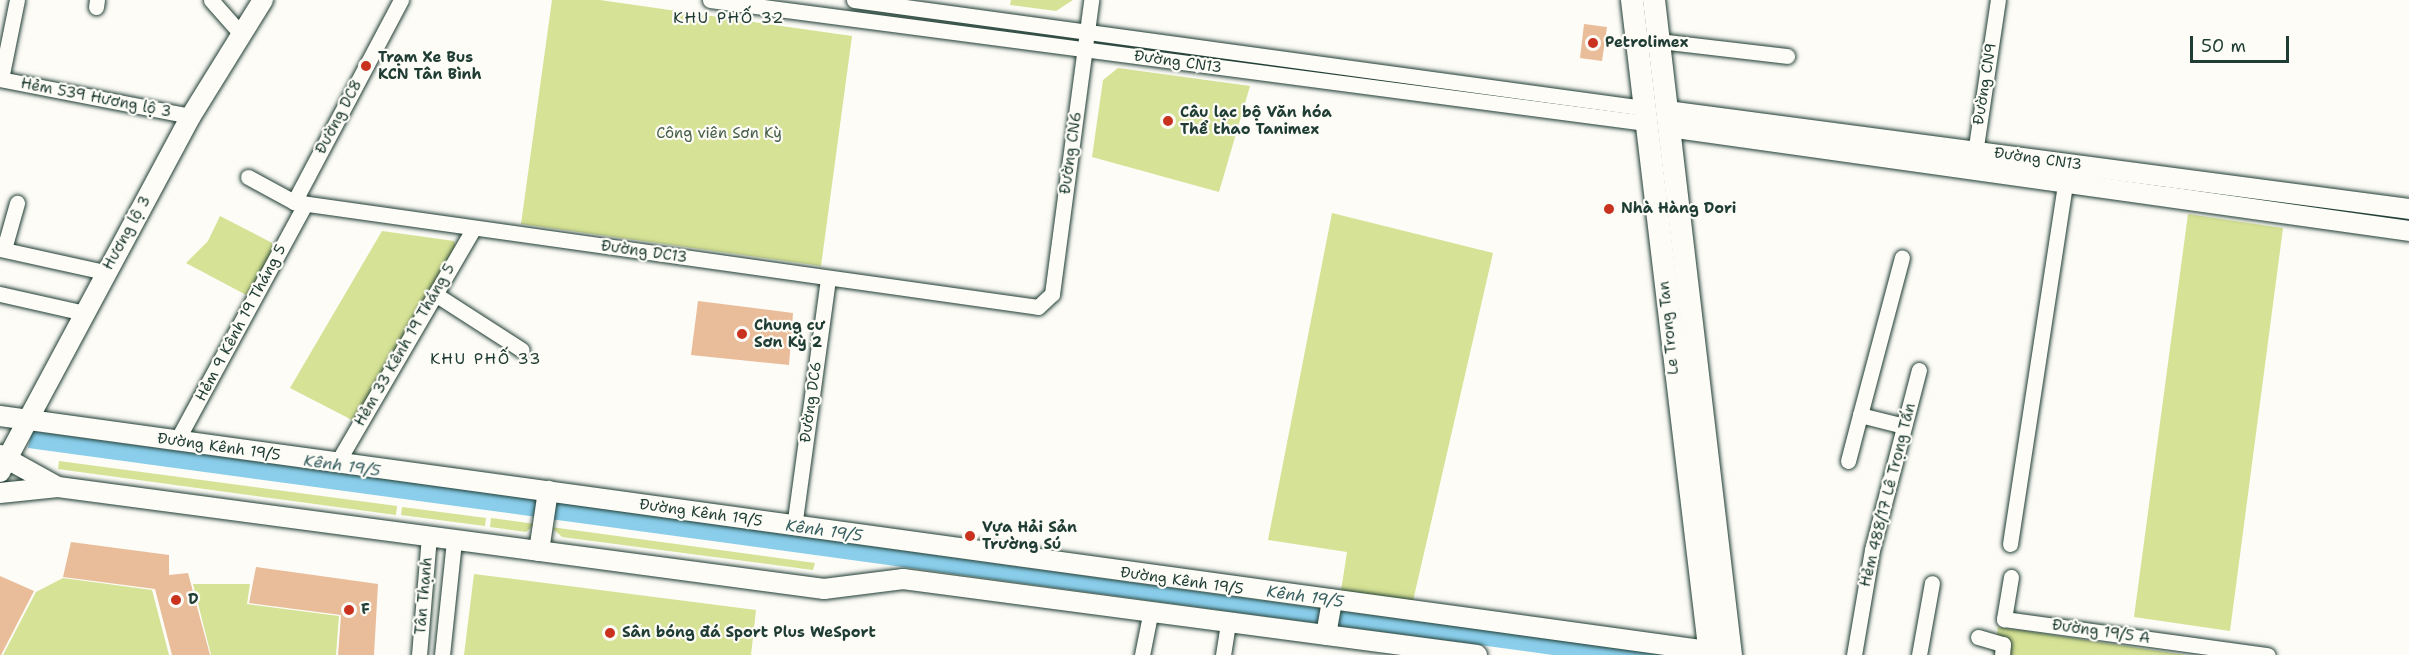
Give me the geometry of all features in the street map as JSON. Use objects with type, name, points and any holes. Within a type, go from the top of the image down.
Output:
[{"type":"main road","name":"Le Trong Tan","points":[[1632,0],[1645,116],[1724,654]]},
{"type":"main road","name":"Le Trong Tan","points":[[1654,0],[1724,654]]},
{"type":"main road","points":[[1645,116],[1668,119]]},
{"type":"street","points":[[1,79],[17,0]]},
{"type":"street","points":[[211,0],[242,35]]},
{"type":"street","name":"Hương lộ 3","points":[[12,446],[191,116],[263,0]]},
{"type":"street","name":"Đường DC8","points":[[300,203],[401,0]]},
{"type":"street","name":"Đường CN13","points":[[710,0],[1416,94],[1645,116]]},
{"type":"street","name":"Đường CN13","points":[[854,0],[1418,77],[1645,116]]},
{"type":"street","name":"Đường CN6","points":[[1044,304],[1052,294],[1091,0]]},
{"type":"street","name":"Đường CN9","points":[[1974,159],[1998,0]]},
{"type":"street","points":[[1659,41],[1787,57]]},
{"type":"street","points":[[1416,94],[1418,77]]},
{"type":"street","name":"Hẻm 539 Hương lộ 3","points":[[1,79],[191,116]]},
{"type":"street","name":"Đường CN13","points":[[1668,119],[1974,159],[2099,167],[2409,210]]},
{"type":"street","name":"Đường CN13","points":[[1974,159],[2065,183],[2409,231]]},
{"type":"street","points":[[2097,187],[2099,167]]},
{"type":"street","name":"Đường DC13","points":[[248,177],[300,203],[1031,307],[1044,304]]},
{"type":"street","points":[[2010,544],[2065,183]]},
{"type":"street","points":[[17,203],[2,249],[105,272]]},
{"type":"street","name":"Hẻm 9 Kênh 19 Tháng 5","points":[[177,441],[300,203]]},
{"type":"street","name":"Hẻm 33 Kênh 19 Tháng 5","points":[[337,463],[474,228]]},
{"type":"street","points":[[1848,461],[1902,257]]},
{"type":"street","name":"Đường DC6","points":[[794,527],[828,278]]},
{"type":"street","points":[[0,294],[84,313]]},
{"type":"street","points":[[435,294],[522,350]]},
{"type":"street","name":"Hẻm 488/17 Lê Trọng Tấn","points":[[1854,655],[1872,550],[1919,370]]},
{"type":"street","points":[[1860,415],[1904,426]]},
{"type":"street","points":[[0,416],[12,446]]},
{"type":"street","name":"Đường Kênh 19/5","points":[[12,446],[177,441],[337,463],[546,503],[794,527],[1329,618],[1724,654]]},
{"type":"street","name":"Đường Kênh 19/5","points":[[12,446],[58,487]]},
{"type":"street","name":"Đường Kênh 19/5","points":[[0,492],[58,487],[824,589],[903,579],[1228,622],[1329,618],[1394,649],[1477,655]]},
{"type":"street","points":[[539,551],[546,503]]},
{"type":"street","name":"Tân Thạnh","points":[[419,655],[429,537]]},
{"type":"street","name":"Tân Thạnh","points":[[442,655],[454,540]]},
{"type":"street","name":"Đường 19/5 A","points":[[2011,577],[2004,619],[2268,655]]},
{"type":"street","points":[[1919,655],[1932,583]]},
{"type":"street","points":[[1142,655],[1151,610]]},
{"type":"street","points":[[1223,655],[1228,622]]},
{"type":"street","points":[[1978,637],[2003,650]]},
{"type":"green space","name":"Công viên Sơn Kỳ","points":[[552,0],[600,0],[852,36],[821,266],[521,224]]},
{"type":"green space","points":[[1011,0],[1073,0],[1056,11],[1010,5]]},
{"type":"green space","name":"Câu lạc bộ Văn hóa Thể thao Tanimex","points":[[1118,68],[1250,86],[1219,192],[1092,157],[1103,80]]},
{"type":"green space","points":[[1332,213],[1493,253],[1413,601],[1341,591],[1347,552],[1268,540]]},
{"type":"green space","points":[[2188,214],[2283,228],[2230,631],[2134,617]]},
{"type":"green space","points":[[220,216],[278,246],[250,297],[186,263],[208,241]]},
{"type":"green space","points":[[382,231],[454,241],[456,248],[354,421],[290,388]]},
{"type":"green space","points":[[59,461],[397,506],[396,515],[58,469]]},
{"type":"green space","points":[[402,507],[486,518],[485,526],[401,515]]},
{"type":"green space","points":[[491,518],[535,524],[526,532],[490,527]]},
{"type":"green space","points":[[551,527],[815,563],[813,570],[562,537]]},
{"type":"green space","name":"Sân bóng đá Sport Plus WeSport","points":[[474,574],[756,610],[751,655],[464,655]]},
{"type":"green space","points":[[63,578],[152,590],[169,655],[3,655],[36,592]]},
{"type":"green space","points":[[193,584],[250,584],[247,604],[339,616],[336,655],[211,655]]},
{"type":"green space","points":[[1998,627],[2186,655],[1994,655]]},
{"type":"water","points":[[32,431],[539,500],[537,517],[28,448]]},
{"type":"water","points":[[553,502],[1325,609],[1322,624],[550,519]]},
{"type":"water","points":[[1333,610],[1678,655],[1553,655],[1331,625]]},
{"type":"building","name":"Petrolimex","points":[[1584,24],[1607,27],[1602,61],[1580,58]]},
{"type":"building","name":"Chung cư Sơn Kỳ 2","points":[[698,301],[793,313],[789,365],[691,355]]},
{"type":"building","name":"D","points":[[71,542],[169,555],[169,575],[188,573],[210,655],[172,655],[155,589],[63,577]]},
{"type":"building","name":"F","points":[[256,567],[378,584],[374,655],[338,655],[341,615],[249,603]]},
{"type":"building","points":[[0,576],[34,591],[1,655],[0,655]]},
{"type":"place","name":"Petrolimex","points":[[1593,43]]},
{"type":"place","name":"Trạm Xe Bus KCN Tân Bình","points":[[366,66]]},
{"type":"place","name":"Câu lạc bộ Văn hóa Thể thao Tanimex","points":[[1168,121]]},
{"type":"place","name":"Nhà Hàng Dori","points":[[1609,209]]},
{"type":"place","name":"Chung cư Sơn Kỳ 2","points":[[742,334]]},
{"type":"place","name":"Vựa Hải Sản Trường Sú","points":[[970,536]]},
{"type":"place","name":"D","points":[[176,600]]},
{"type":"place","name":"F","points":[[349,610]]},
{"type":"place","name":"Sân bóng đá Sport Plus WeSport","points":[[610,633]]},
{"type":"district","name":"KHU PHỐ 32","points":[[729,18]]},
{"type":"district","name":"KHU PHỐ 33","points":[[486,359]]},
{"type":"water label","name":"Kênh 19/5","points":[[342,466]]},
{"type":"water label","name":"Kênh 19/5","points":[[824,531]]},
{"type":"water label","name":"Kênh 19/5","points":[[1305,597]]}]
